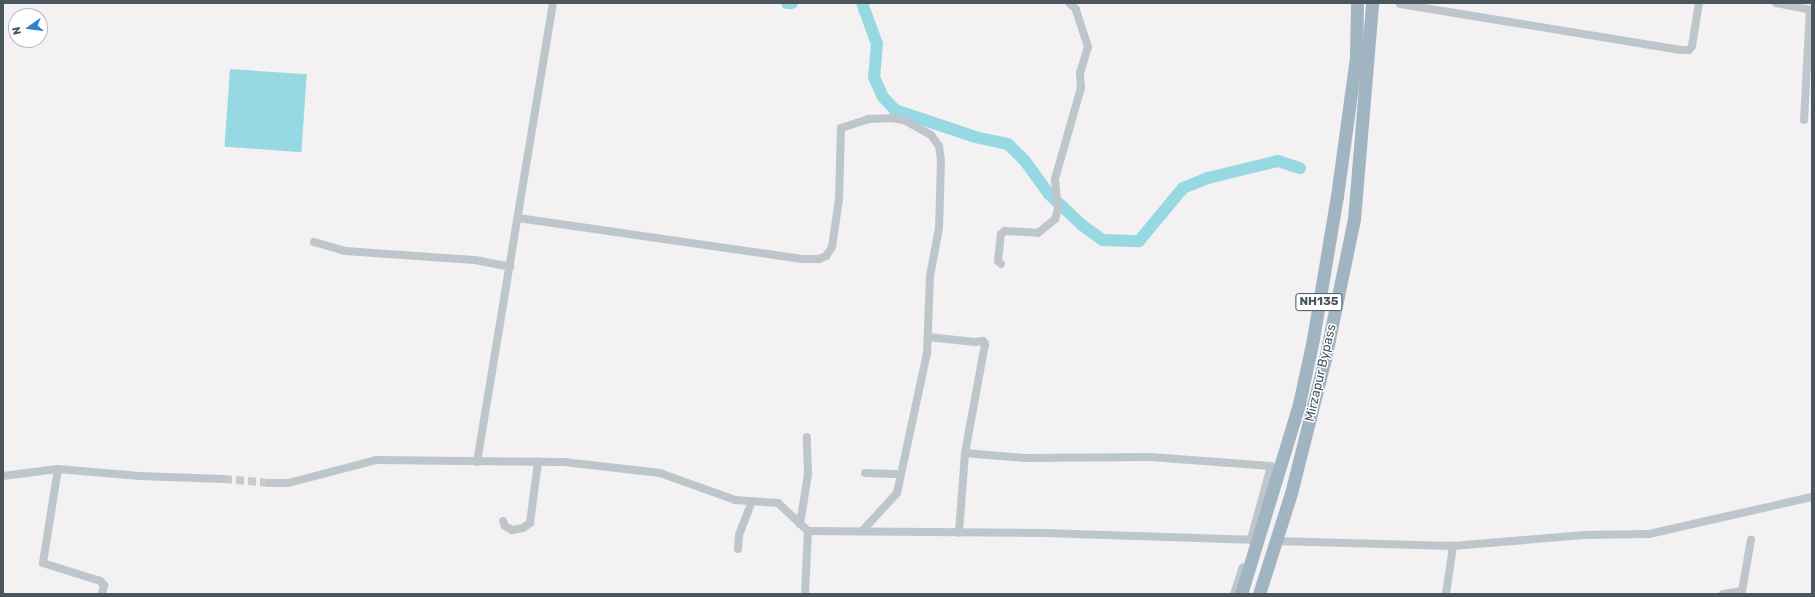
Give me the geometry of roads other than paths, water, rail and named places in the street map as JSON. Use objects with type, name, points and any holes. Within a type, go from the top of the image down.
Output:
[{"type":"highway","name":"NH135","points":[[1242,594],[1299,404],[1313,339],[1337,196],[1356,57],[1357,3]]},
{"type":"highway","name":"Mirzapur Bypass","points":[[1260,594],[1291,493],[1325,359],[1354,219],[1372,3]]},
{"type":"street","points":[[477,462],[553,3]]},
{"type":"street","points":[[1001,264],[998,262],[1001,234],[1005,231],[1038,232],[1055,219],[1058,209],[1055,179],[1059,158],[1081,88],[1080,73],[1088,47],[1076,9],[1069,3]]},
{"type":"street","points":[[1400,4],[1689,50],[1692,46],[1699,3]]},
{"type":"street","points":[[1776,3],[1811,10],[1804,120]]},
{"type":"street","points":[[518,218],[802,260],[819,259],[826,256],[832,247],[838,198],[841,128],[868,119],[891,118],[904,120],[931,135],[941,152],[939,228],[930,276],[926,353],[893,499],[862,531]]},
{"type":"street","points":[[314,242],[345,251],[475,260],[510,266]]},
{"type":"street","points":[[928,337],[984,342],[965,453],[959,533]]},
{"type":"street","points":[[800,524],[808,474],[807,437]]},
{"type":"street","points":[[965,453],[1031,458],[1150,457],[1270,466],[1251,540],[1234,594]]},
{"type":"street","points":[[270,483],[288,483],[376,460],[564,462],[660,473],[736,500],[778,503],[808,531],[1044,533],[1251,540]]},
{"type":"street","points":[[504,521],[508,529],[512,530],[523,528],[530,523],[538,462]]},
{"type":"street","points":[[3,476],[58,469],[140,476],[224,479]]},
{"type":"street","points":[[58,469],[42,563],[100,581],[104,585],[102,594]]},
{"type":"street","points":[[865,473],[899,474]]},
{"type":"street","points":[[1276,541],[1452,546],[1583,535],[1649,534],[1812,497]]},
{"type":"street","points":[[738,549],[741,528],[752,501]]},
{"type":"street","points":[[805,594],[808,531]]},
{"type":"street","points":[[1723,594],[1742,591],[1751,540]]},
{"type":"street","points":[[1446,594],[1452,546]]},
{"type":"water","points":[[230,69],[307,74],[301,152],[225,147]]},
{"type":"waterway","points":[[787,3],[792,3]]},
{"type":"waterway","points":[[862,3],[877,44],[874,77],[883,97],[895,110],[975,137],[1008,144],[1025,161],[1049,194],[1082,225],[1103,240],[1139,241],[1183,188],[1208,178],[1278,161],[1300,168]]},
{"type":"tunnel","points":[[224,479],[270,483]]}]
